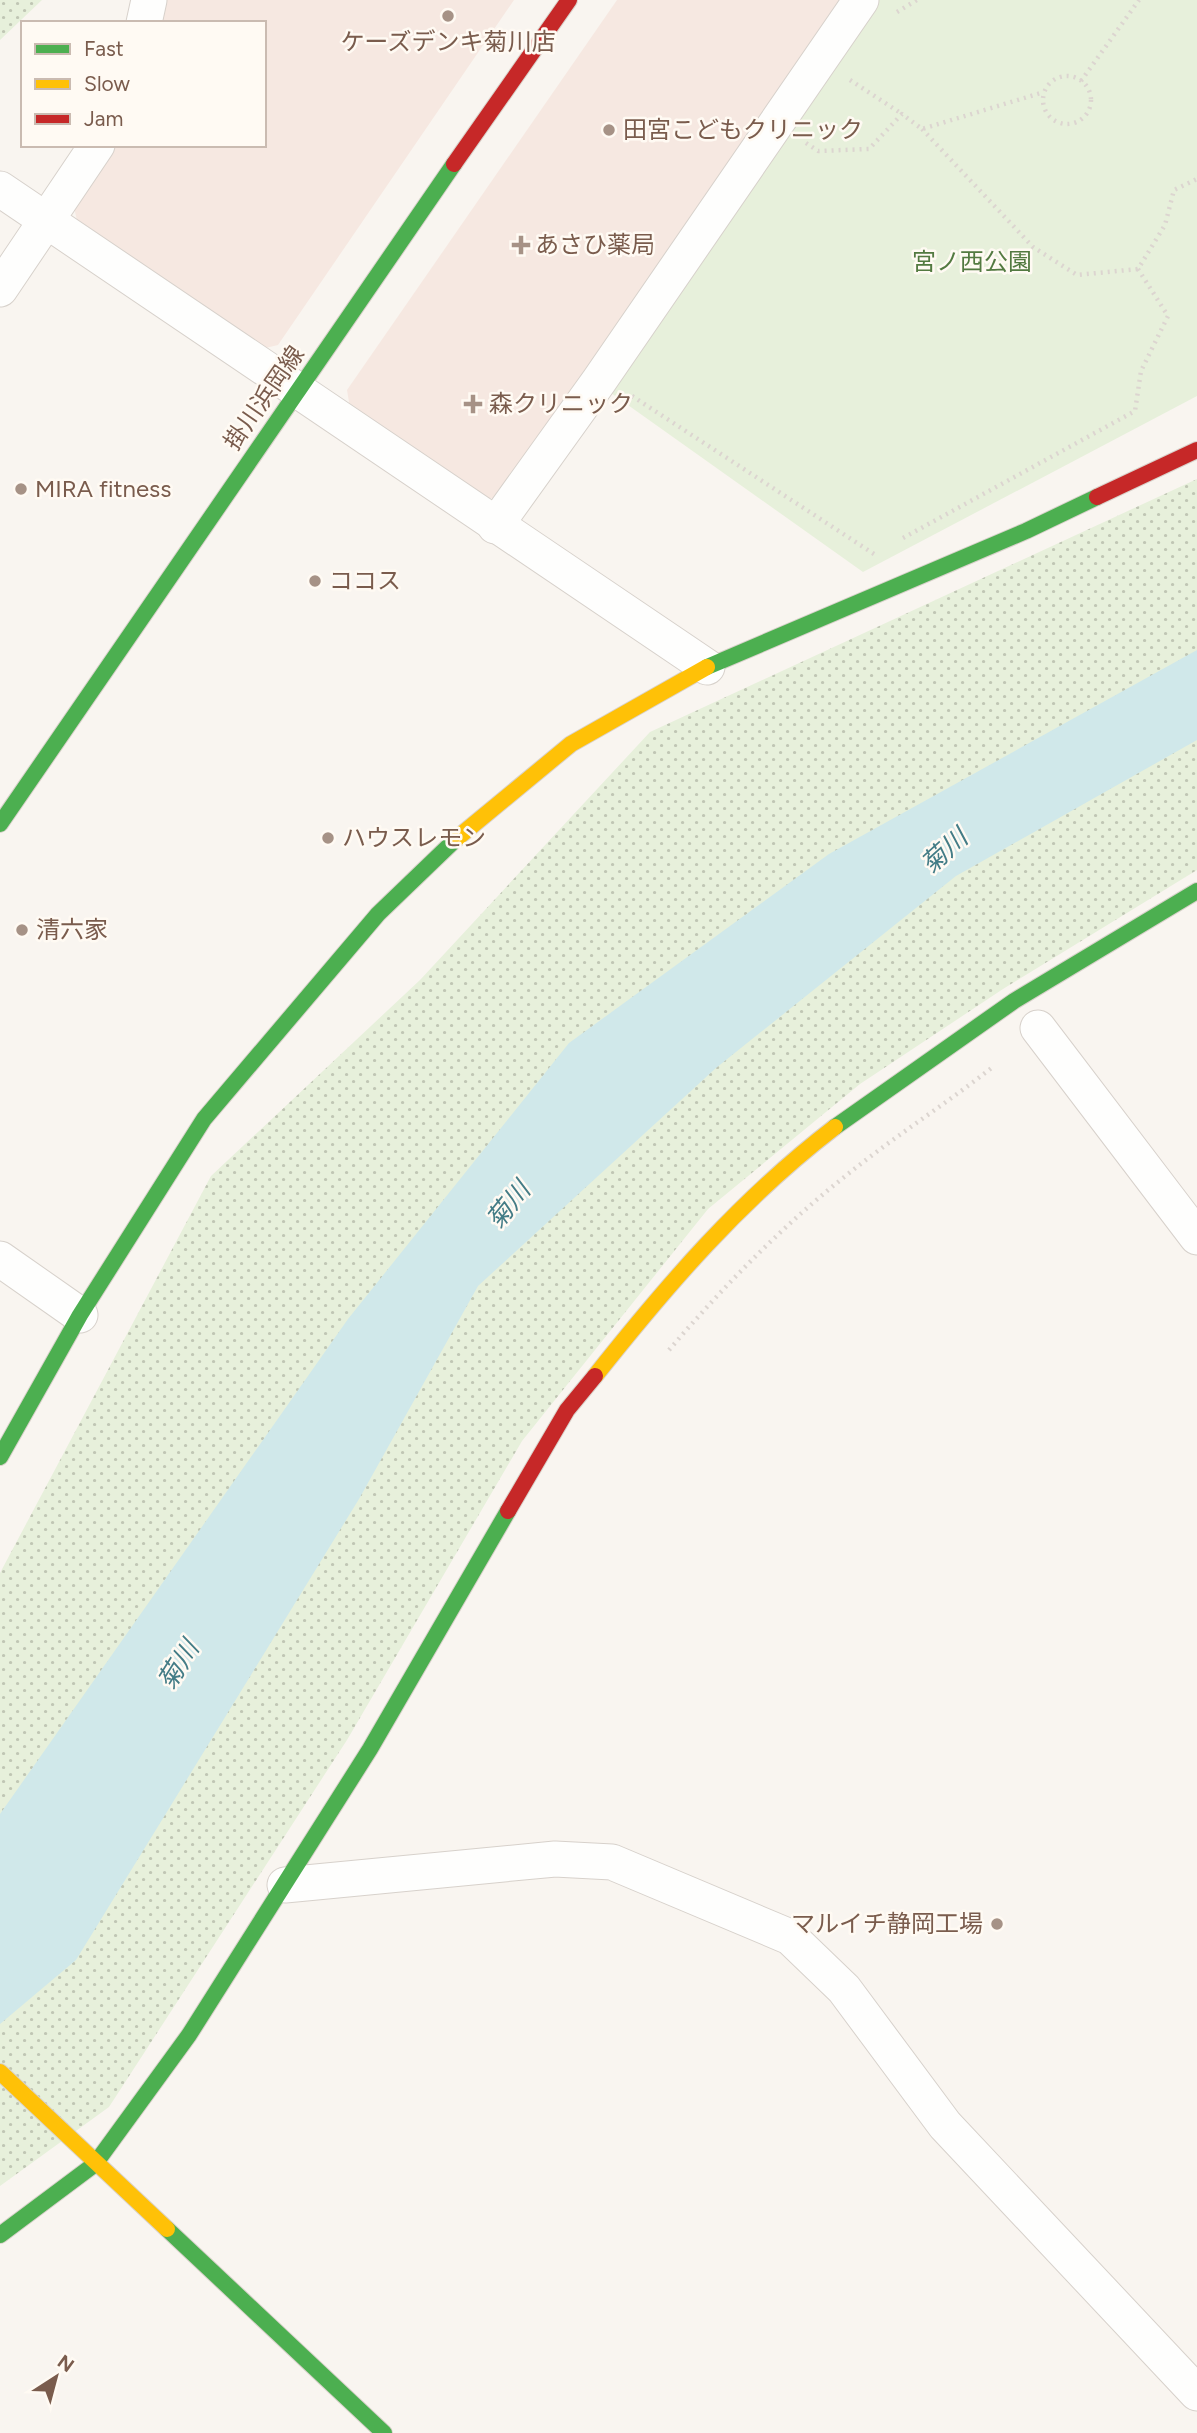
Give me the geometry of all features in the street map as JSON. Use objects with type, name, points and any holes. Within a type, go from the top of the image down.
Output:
[{"type":"street","points":[[144,21],[149,0]]},
{"type":"street","name":"掛川浜岡線","points":[[0,824],[296,390],[569,0]]},
{"type":"street","points":[[495,526],[607,369],[873,9]]},
{"type":"street","points":[[0,289],[96,147]]},
{"type":"street","points":[[0,189],[707,667]]},
{"type":"street","points":[[0,1457],[80,1315],[204,1119],[378,915],[458,836],[570,744],[707,667],[1026,531],[1197,450]]},
{"type":"street","points":[[0,2235],[90,2158],[189,2035],[370,1749],[567,1410],[631,1329],[706,1243],[783,1167],[938,1052],[1014,1001],[1197,891]]},
{"type":"street","points":[[1038,1028],[1197,1237]]},
{"type":"street","points":[[0,1259],[80,1315]]},
{"type":"street","points":[[285,1885],[555,1859],[612,1862],[790,1937],[844,1989],[945,2125],[1197,2393]]},
{"type":"street","points":[[0,2072],[384,2433]]},
{"type":"path","points":[[873,9],[917,0]]},
{"type":"path","points":[[1081,81],[1139,0]]},
{"type":"path","points":[[852,68],[845,77],[922,129],[1032,247],[1077,275],[1138,269]]},
{"type":"path","points":[[922,129],[1044,92],[1059,77],[1075,77],[1087,87],[1091,103],[1089,110],[1077,122],[1069,124],[1053,120],[1044,108],[1044,92]]},
{"type":"path","points":[[809,130],[802,141],[818,150],[869,149],[902,114]]},
{"type":"path","points":[[1138,269],[1166,225],[1174,190],[1197,179]]},
{"type":"path","points":[[898,541],[1135,411],[1141,371],[1168,316],[1138,269]]},
{"type":"path","points":[[629,394],[874,554],[886,548]]},
{"type":"path","points":[[666,1354],[722,1291],[805,1210],[901,1134],[967,1087],[1038,1028]]},
{"type":"shaded area","points":[[163,0],[514,0],[278,345],[257,350],[78,225],[73,203],[112,147],[266,147],[266,21],[158,21]]},
{"type":"shaded area","points":[[617,0],[842,0],[502,497],[477,500],[351,414],[347,390]]},
{"type":"green space","points":[[0,0],[42,0],[0,40]]},
{"type":"green space","name":"宮ノ西公園","points":[[879,0],[1197,0],[1197,396],[863,572],[611,393]]},
{"type":"green space","points":[[1197,479],[1197,870],[1003,989],[860,1084],[708,1209],[522,1441],[347,1740],[109,2107],[0,2186],[0,1573],[211,1176],[420,980],[650,732]]},
{"type":"water","name":"菊川","points":[[1197,650],[1197,740],[956,876],[716,1068],[478,1286],[359,1499],[76,1960],[0,2024],[0,1814],[348,1319],[569,1043],[829,854]]},
{"type":"traffic: fast","points":[[0,824],[454,164]]},
{"type":"traffic: fast","points":[[707,667],[1026,531],[1097,497]]},
{"type":"traffic: fast","points":[[0,1457],[80,1315],[204,1119],[378,914],[456,839]]},
{"type":"traffic: fast","points":[[835,1127],[1014,1001],[1197,891]]},
{"type":"traffic: fast","points":[[0,2235],[95,2164],[189,2035],[370,1749],[508,1511]]},
{"type":"traffic: fast","points":[[167,2229],[384,2433]]},
{"type":"traffic: slow","points":[[456,839],[571,744],[707,667]]},
{"type":"traffic: slow","points":[[595,1376],[707,1244],[768,1183],[835,1127]]},
{"type":"traffic: slow","points":[[0,2072],[167,2229]]},
{"type":"traffic: jam","points":[[454,164],[569,0]]},
{"type":"traffic: jam","points":[[1097,497],[1197,450]]},
{"type":"traffic: jam","points":[[508,1511],[567,1410],[595,1376]]},
{"type":"place","name":"ケーズデンキ菊川店","points":[[448,16]]},
{"type":"place","name":"田宮こどもクリニック","points":[[609,130]]},
{"type":"place","name":"あさひ薬局","points":[[521,245]]},
{"type":"place","name":"森クリニック","points":[[473,404]]},
{"type":"place","name":"MIRA fitness","points":[[21,489]]},
{"type":"place","name":"ココス","points":[[315,581]]},
{"type":"place","name":"ハウスレモン","points":[[328,838]]},
{"type":"place","name":"清六家","points":[[22,930]]},
{"type":"place","name":"マルイチ静岡工場","points":[[997,1924]]}]
